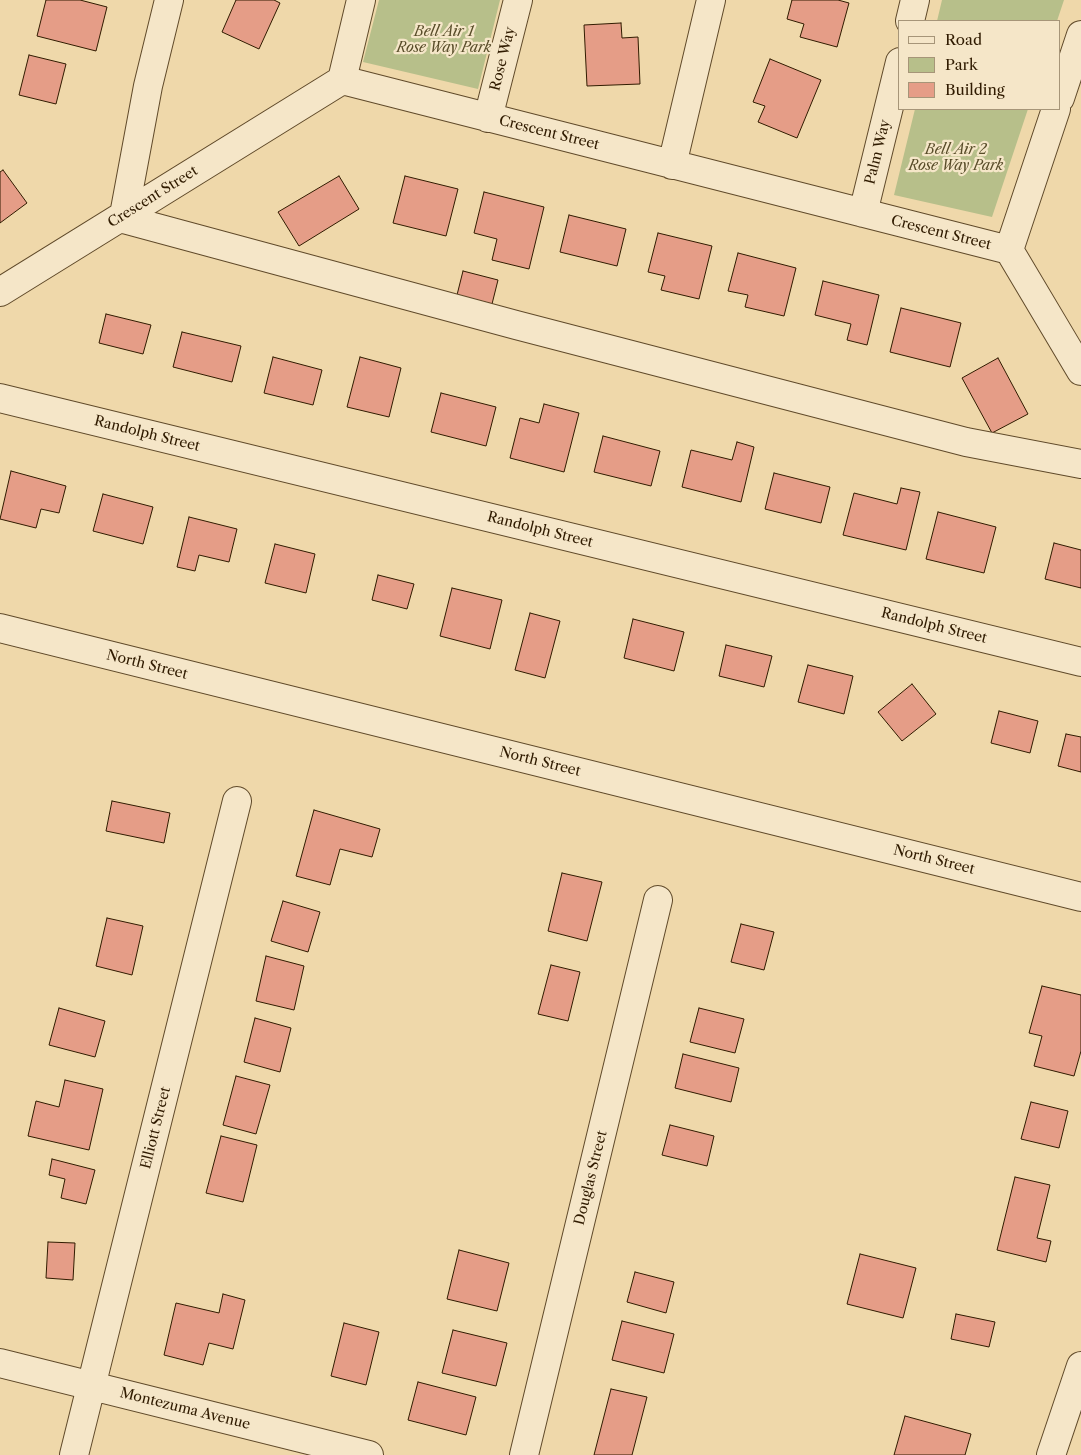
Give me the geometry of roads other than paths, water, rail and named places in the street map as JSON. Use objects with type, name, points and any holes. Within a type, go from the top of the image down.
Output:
[{"type":"street","points":[[169,0],[148,86],[122,217],[516,326],[956,440],[1081,464]]},
{"type":"street","points":[[342,80],[362,0]]},
{"type":"street","name":"Rose Way","points":[[488,118],[518,0]]},
{"type":"street","points":[[672,165],[712,0]]},
{"type":"street","points":[[910,20],[915,0]]},
{"type":"street","points":[[1061,95],[1081,35]]},
{"type":"street","name":"Palm Way","points":[[863,214],[898,70]]},
{"type":"street","name":"Crescent Street","points":[[0,292],[342,80],[1009,250],[1081,371]]},
{"type":"street","points":[[1009,250],[1056,110]]},
{"type":"street","name":"Randolph Street","points":[[0,398],[1081,662]]},
{"type":"street","name":"North Street","points":[[0,628],[1081,897]]},
{"type":"street","name":"Elliott Street","points":[[74,1455],[237,801]]},
{"type":"street","name":"Douglas Street","points":[[524,1455],[658,900]]},
{"type":"street","name":"Montezuma Avenue","points":[[0,1363],[369,1455]]},
{"type":"street","points":[[1052,1455],[1081,1366]]},
{"type":"park label","name":"Bell Air 1 Rose Way Park","points":[[444,40]]},
{"type":"park label","name":"Bell Air 2 Rose Way Park","points":[[956,158]]}]
